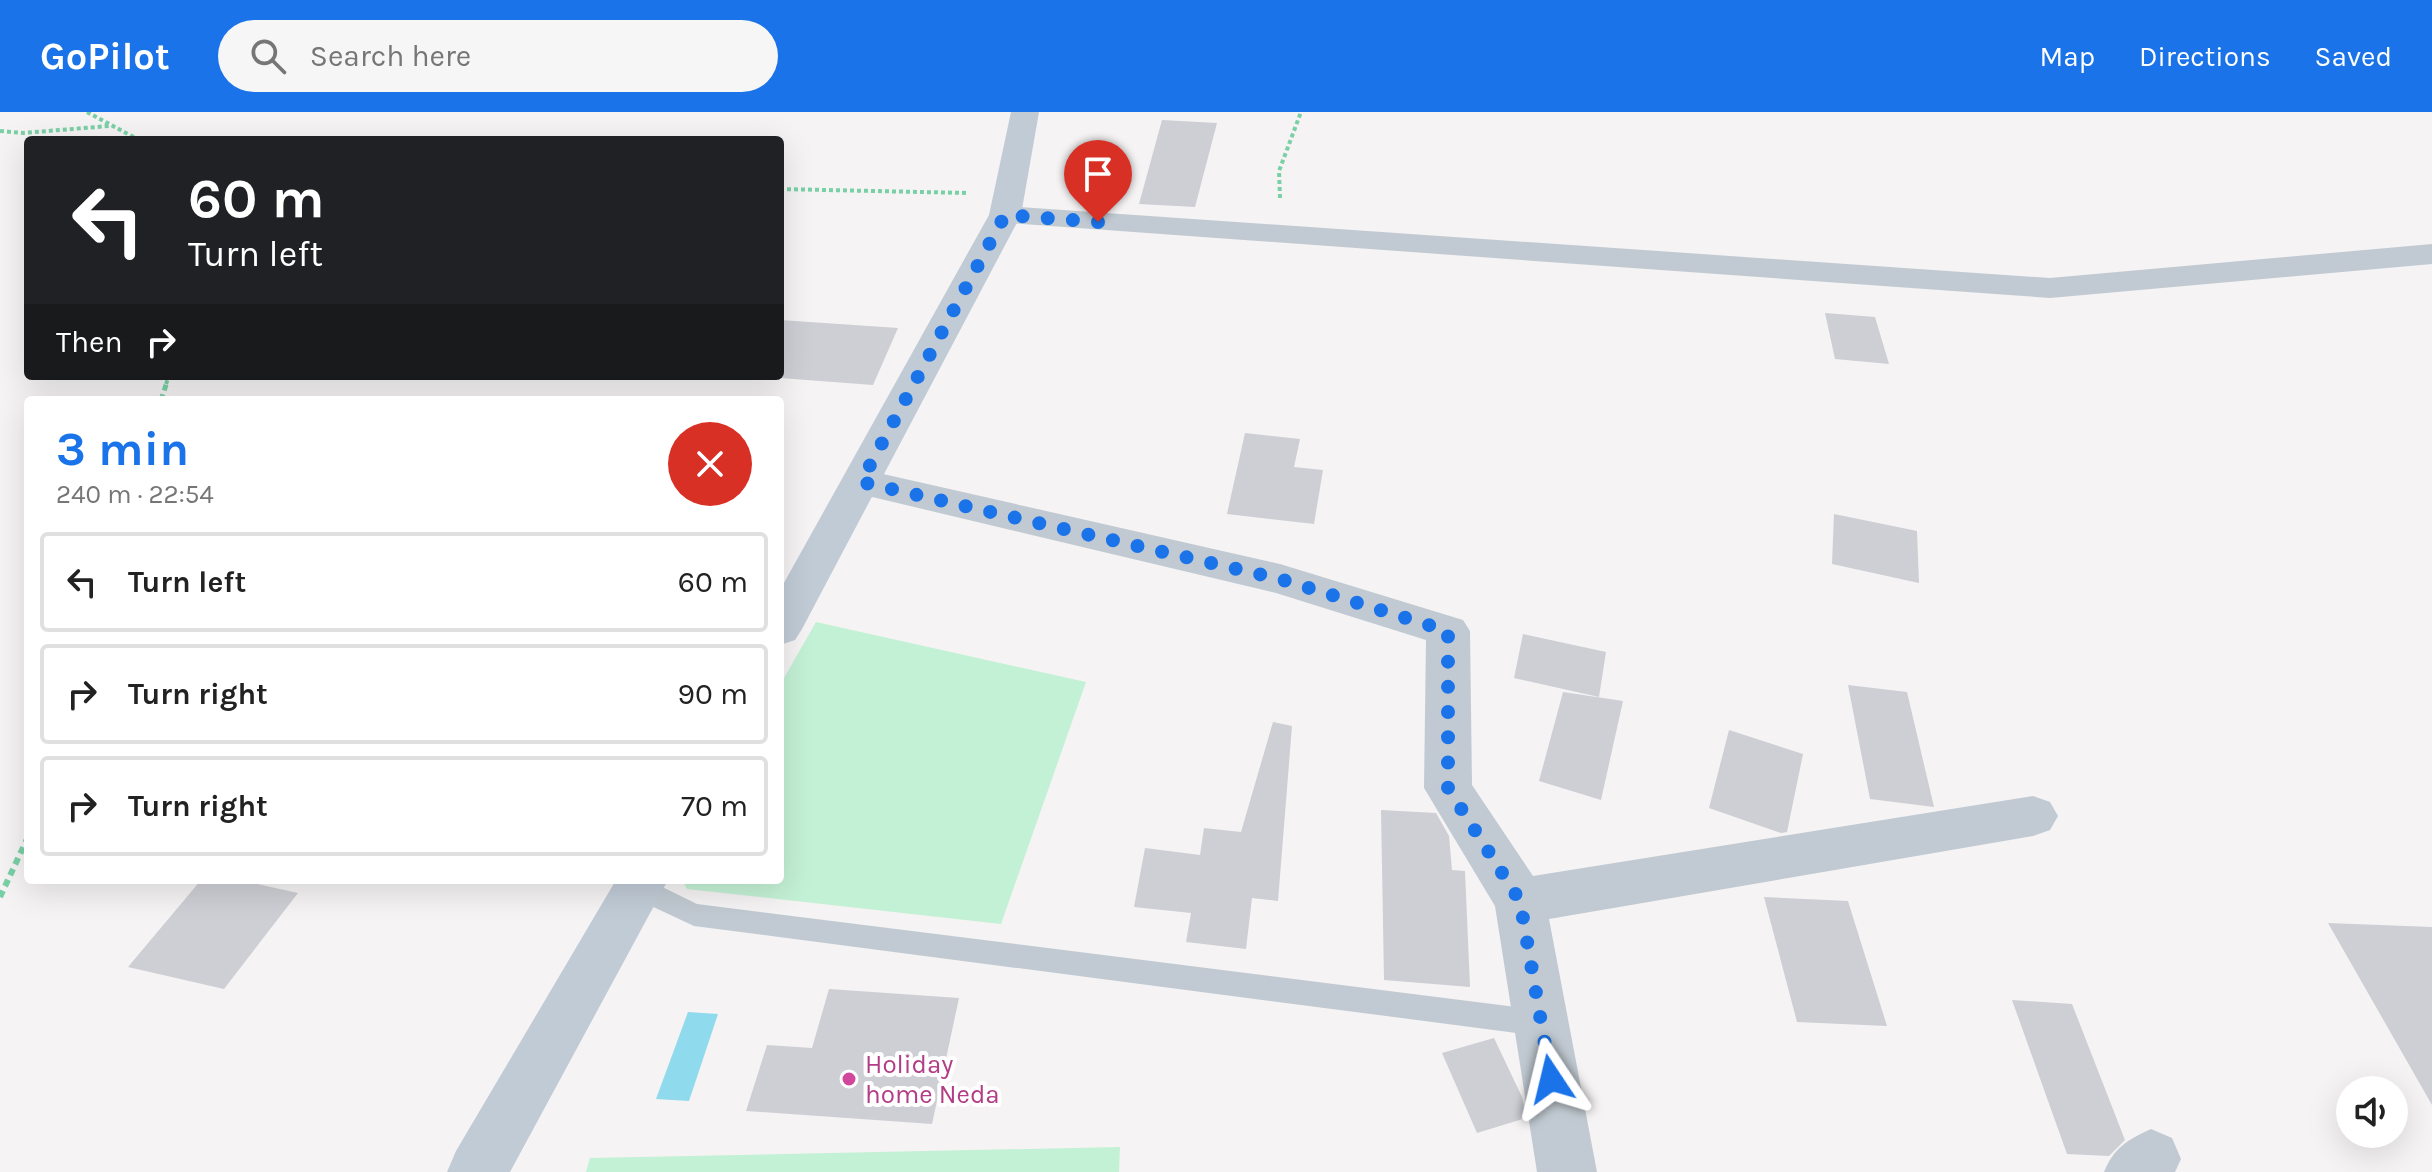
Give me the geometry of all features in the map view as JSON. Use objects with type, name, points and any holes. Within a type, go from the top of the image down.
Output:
[{"type":"main road","points":[[784,622],[1007,205],[1025,112]]},
{"type":"main road","points":[[477,1172],[641,884]]},
{"type":"street","points":[[1007,205],[1282,235],[2050,288],[2432,254]]},
{"type":"street","points":[[861,482],[1280,579],[1448,631],[1448,788],[1520,901],[1541,1023],[1574,1169]]},
{"type":"street","points":[[1520,901],[2033,816]]},
{"type":"lane","points":[[641,884],[694,915],[1541,1023]]},
{"type":"path","points":[[87,112],[130,136]]},
{"type":"path","points":[[1282,235],[1279,171],[1301,112]]},
{"type":"path","points":[[0,131],[23,133],[109,126]]},
{"type":"path","points":[[784,189],[1007,205]]},
{"type":"path","points":[[0,897],[24,846]]},
{"type":"green space","points":[[816,622],[1086,682],[1001,924],[687,889],[684,884],[784,884],[784,678]]},
{"type":"green space","points":[[1120,1147],[1119,1172],[586,1172],[590,1158]]},
{"type":"water","points":[[688,1012],[718,1014],[689,1101],[656,1099]]},
{"type":"building","points":[[1162,120],[1217,123],[1195,207],[1139,204]]},
{"type":"building","points":[[1825,313],[1875,317],[1889,364],[1835,359]]},
{"type":"building","points":[[784,320],[898,328],[873,385],[784,378]]},
{"type":"building","points":[[1245,433],[1300,439],[1294,467],[1323,470],[1314,524],[1227,514]]},
{"type":"building","points":[[1834,514],[1917,531],[1919,583],[1832,564]]},
{"type":"building","points":[[1523,634],[1606,652],[1599,697],[1514,678]]},
{"type":"building","points":[[1848,685],[1907,692],[1934,807],[1870,799]]},
{"type":"building","points":[[1563,692],[1623,701],[1601,800],[1539,781]]},
{"type":"building","points":[[1273,722],[1292,726],[1278,901],[1252,898],[1246,949],[1186,942],[1191,913],[1134,907],[1145,848],[1200,855],[1204,828],[1241,832]]},
{"type":"building","points":[[1729,730],[1803,754],[1787,832],[1781,833],[1709,808]]},
{"type":"building","points":[[1381,810],[1436,813],[1449,836],[1452,870],[1465,871],[1470,987],[1384,980]]},
{"type":"building","points":[[198,884],[257,884],[298,893],[224,989],[128,967]]},
{"type":"building","points":[[1764,897],[1848,901],[1887,1026],[1797,1022]]},
{"type":"building","points":[[2328,923],[2432,927],[2432,1105]]},
{"type":"building","name":"Holiday home Neda","points":[[829,989],[959,998],[932,1124],[746,1111],[767,1045],[812,1048]]},
{"type":"building","points":[[2012,1000],[2072,1004],[2125,1140],[2109,1156],[2067,1154]]},
{"type":"building","points":[[1494,1038],[1522,1097],[1526,1118],[1477,1133],[1442,1053]]},
{"type":"place","name":"Holiday home Neda","points":[[849,1079]]},
{"type":"route","points":[[1098,222],[1005,215],[861,482],[1280,579],[1448,631],[1448,788],[1520,901],[1551,1079]]}]
